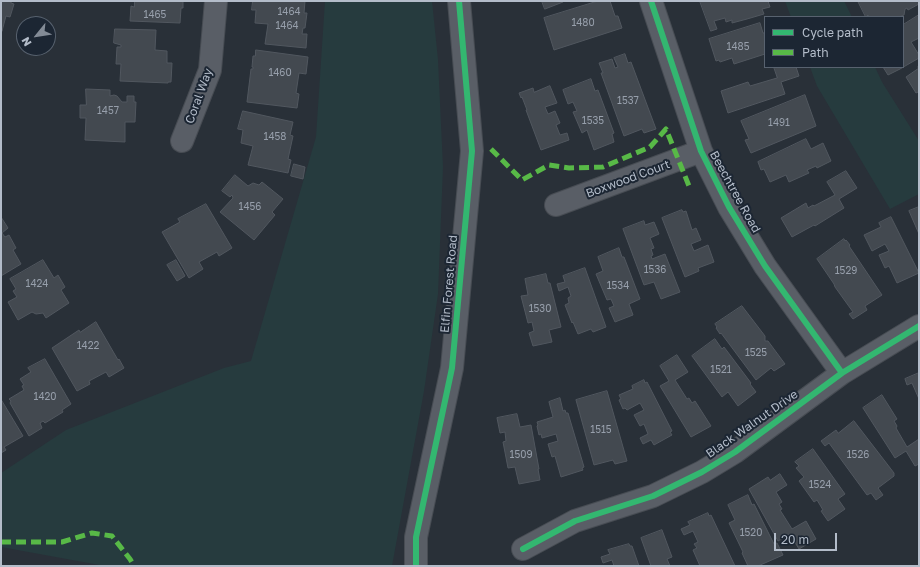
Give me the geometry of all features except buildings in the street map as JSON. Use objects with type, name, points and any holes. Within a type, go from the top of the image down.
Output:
[{"type":"street","name":"Coral Way","points":[[182,141],[210,70],[216,1]]},
{"type":"street","name":"Elfin Forest Road","points":[[416,566],[416,537],[452,368],[472,151],[459,1]]},
{"type":"street","name":"Beechtree Road","points":[[651,1],[701,151],[729,207],[764,266],[842,373]]},
{"type":"street","name":"Boxwood Court","points":[[556,205],[701,151]]},
{"type":"street","name":"Black Walnut Drive","points":[[523,548],[575,521],[653,496],[702,472],[735,452],[842,373],[919,326]]},
{"type":"green space","points":[[325,1],[432,1],[438,60],[443,167],[438,294],[424,391],[392,566],[105,566],[1,547],[1,473],[66,430],[224,368],[251,361],[316,137]]},
{"type":"green space","points":[[785,1],[844,1],[852,16],[791,16]]},
{"type":"green space","points":[[810,68],[875,68],[882,82],[919,141],[919,194],[890,209],[817,86]]},
{"type":"marked path","points":[[491,149],[522,180],[549,165],[569,168],[603,167],[650,147],[666,129],[689,186]]},
{"type":"marked path","points":[[1,542],[62,542],[92,533],[112,536],[134,566]]},
{"type":"cycle path","points":[[416,566],[416,537],[452,368],[472,151],[459,1]]},
{"type":"cycle path","points":[[651,1],[701,151],[729,207],[765,266],[842,373]]},
{"type":"cycle path","points":[[523,549],[575,521],[653,496],[702,472],[735,452],[842,373],[919,326]]}]
